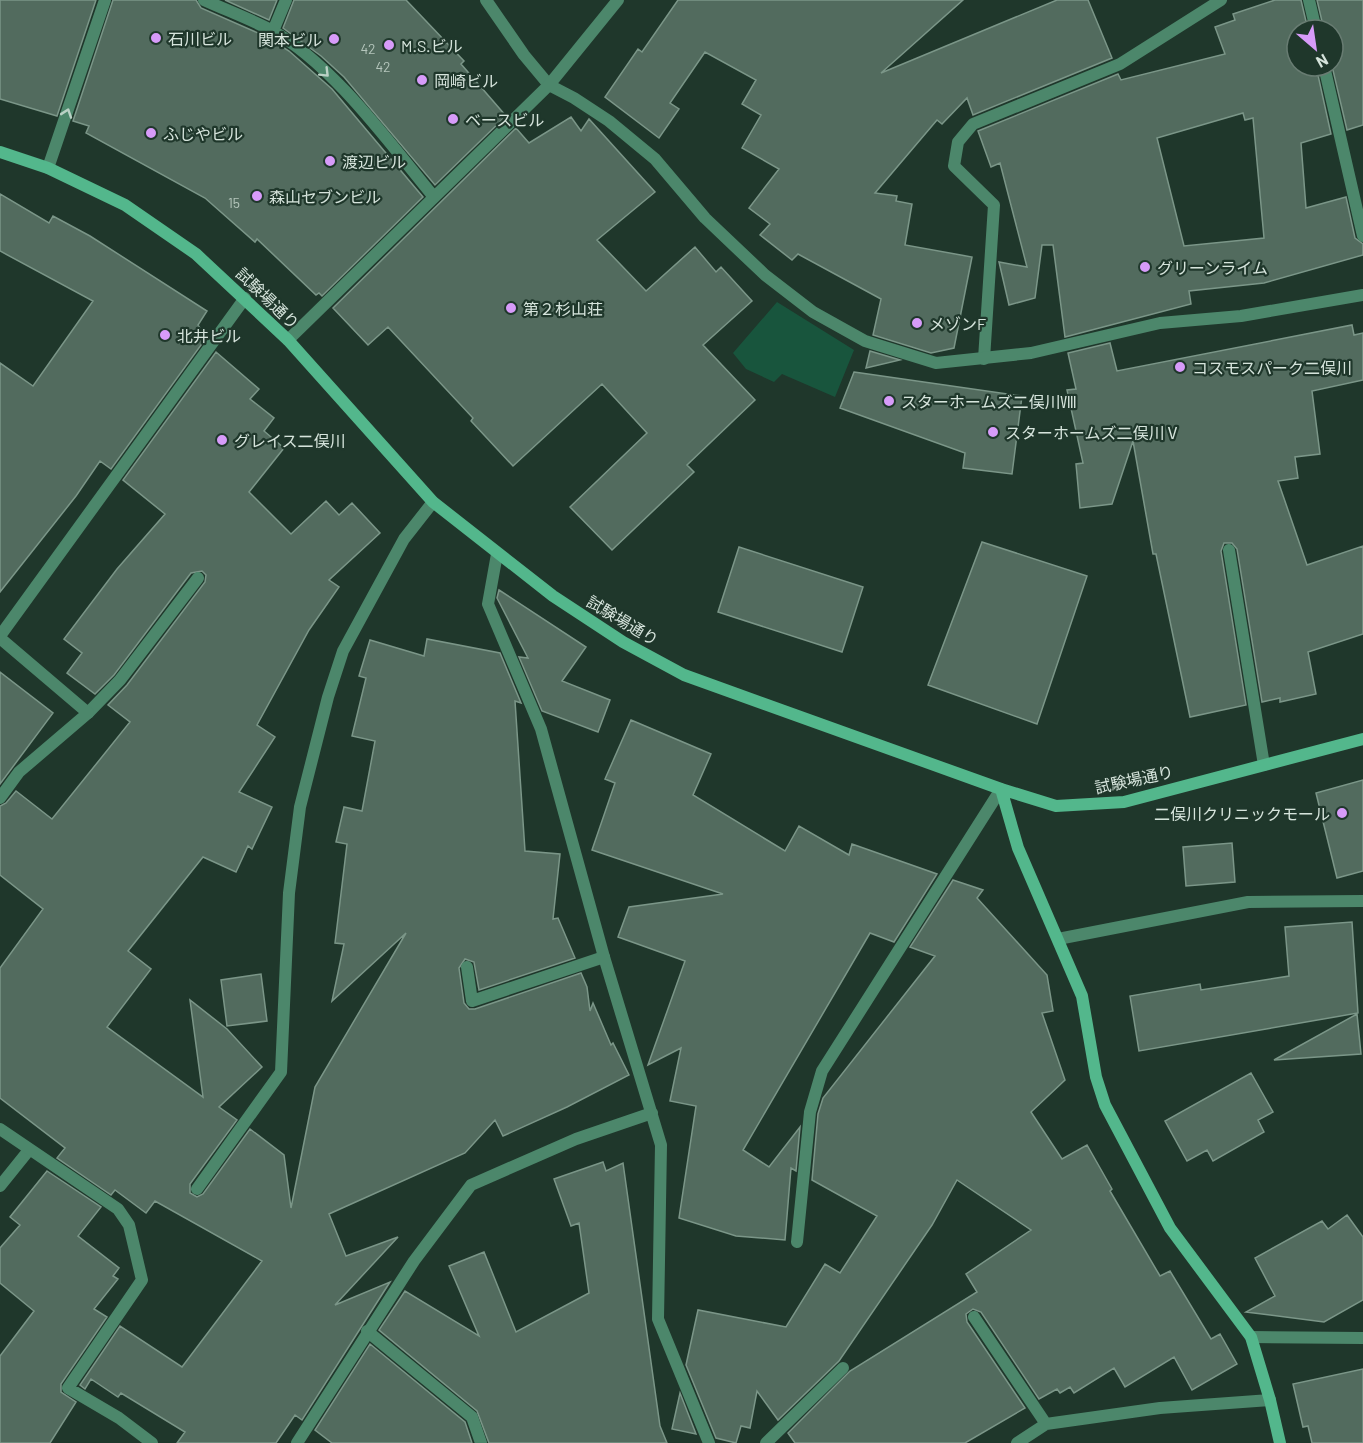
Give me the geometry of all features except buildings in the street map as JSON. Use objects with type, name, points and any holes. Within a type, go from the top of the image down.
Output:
[{"type":"street","points":[[48,168],[105,0]]},
{"type":"street","points":[[204,0],[273,31],[322,68],[377,128],[434,197]]},
{"type":"street","points":[[273,31],[286,0]]},
{"type":"street","points":[[486,0],[524,55],[549,85],[609,121],[655,159],[705,218],[765,275],[813,312],[865,341],[936,363],[984,359],[1031,353],[1160,323],[1241,316],[1363,295]]},
{"type":"street","points":[[288,340],[549,85],[618,0]]},
{"type":"street","points":[[984,359],[994,205],[954,166],[958,142],[974,124],[1120,64],[1221,0]]},
{"type":"street","points":[[1310,0],[1314,18]]},
{"type":"street","points":[[1327,78],[1363,236]]},
{"type":"street","name":"試験場通り","points":[[0,152],[48,168],[125,205],[196,255],[288,340],[433,502],[553,596],[603,629],[684,675],[1001,789],[1056,806],[1103,805],[1363,739]]},
{"type":"street","points":[[88,713],[0,637],[245,298]]},
{"type":"street","points":[[197,1189],[281,1072],[289,893],[300,807],[328,697],[343,651],[404,539],[433,502]]},
{"type":"street","points":[[1229,550],[1264,765]]},
{"type":"street","points":[[497,554],[488,604],[541,729],[604,957],[661,1145],[658,1319],[709,1443]]},
{"type":"street","points":[[0,798],[19,772],[88,713],[120,680],[198,578]]},
{"type":"street","points":[[1001,789],[1018,848],[1082,996],[1096,1077],[1106,1105],[1170,1228],[1251,1337],[1280,1443]]},
{"type":"street","points":[[797,1242],[810,1112],[822,1071],[1001,789]]},
{"type":"street","points":[[1058,939],[1248,902],[1363,901]]},
{"type":"street","points":[[467,967],[472,1001],[604,957]]},
{"type":"street","points":[[297,1443],[414,1261],[471,1185],[576,1138],[652,1113]]},
{"type":"street","points":[[0,1129],[118,1209],[129,1225],[142,1280],[68,1388],[119,1418],[152,1443]]},
{"type":"street","points":[[0,1186],[29,1150]]},
{"type":"street","points":[[974,1317],[1046,1424]]},
{"type":"street","points":[[367,1331],[472,1417],[481,1443]]},
{"type":"street","points":[[1251,1337],[1363,1338]]},
{"type":"street","points":[[766,1443],[843,1368]]},
{"type":"street","points":[[1017,1443],[1046,1424],[1160,1408],[1270,1400]]},
{"type":"green space","points":[[777,302],[854,350],[835,397],[782,374],[774,382],[746,369],[733,353]]},
{"type":"place","name":"石川ビル","points":[[156,38]]},
{"type":"place","name":"関本ビル","points":[[334,39]]},
{"type":"place","name":"M.S.ビル","points":[[389,45]]},
{"type":"place","name":"岡崎ビル","points":[[422,80]]},
{"type":"place","name":"ベースビル","points":[[453,119]]},
{"type":"place","name":"ふじやビル","points":[[151,133]]},
{"type":"place","name":"渡辺ビル","points":[[330,161]]},
{"type":"place","name":"森山セブンビル","points":[[257,196]]},
{"type":"place","name":"グリーンライム","points":[[1145,267]]},
{"type":"place","name":"第２杉山荘","points":[[511,308]]},
{"type":"place","name":"メゾンF","points":[[917,323]]},
{"type":"place","name":"北井ビル","points":[[165,335]]},
{"type":"place","name":"コスモスパーク二俣川","points":[[1180,367]]},
{"type":"place","name":"スターホームズ二俣川Ⅷ","points":[[889,401]]},
{"type":"place","name":"スターホームズ二俣川Ⅴ","points":[[993,432]]},
{"type":"place","name":"グレイス二俣川","points":[[222,440]]},
{"type":"place","name":"二俣川クリニックモール","points":[[1342,813]]}]
